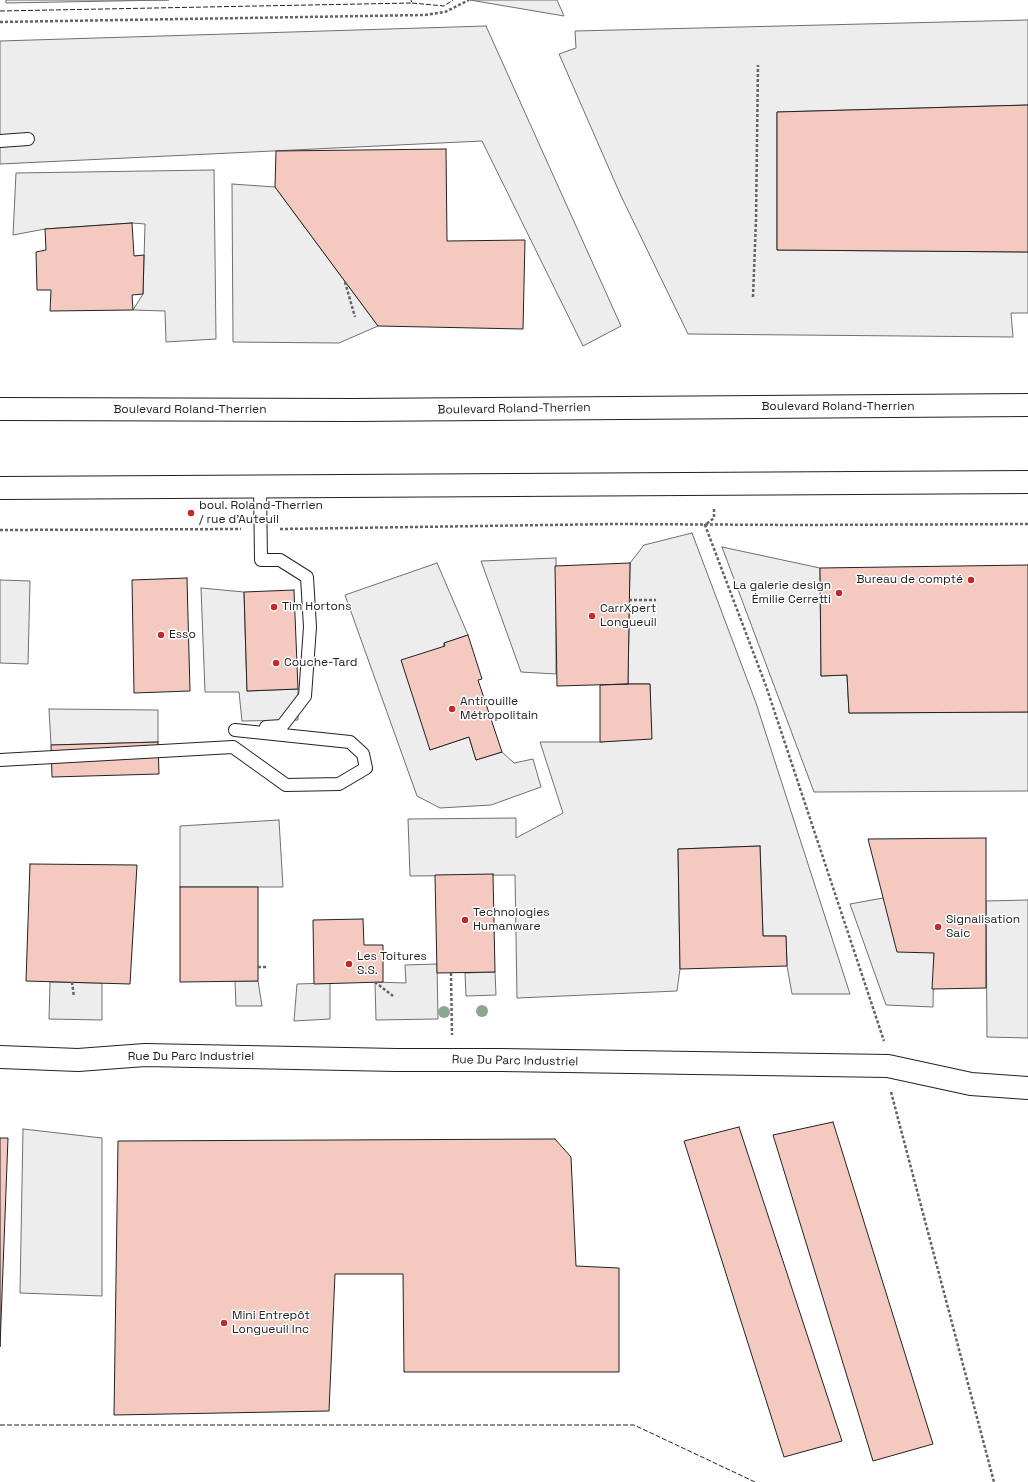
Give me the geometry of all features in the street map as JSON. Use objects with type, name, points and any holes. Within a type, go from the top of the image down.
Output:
[{"type":"main road","name":"Boulevard Roland-Therrien","points":[[0,409],[353,410],[1028,406]]},
{"type":"main road","points":[[0,488],[260,485],[1028,482]]},
{"type":"main road","name":"Rue Du Parc Industriel","points":[[0,1058],[78,1060],[144,1055],[888,1066],[971,1084],[1028,1088]]},
{"type":"lane","points":[[0,141],[28,139]]},
{"type":"lane","points":[[0,760],[234,747],[286,785],[338,784],[366,768],[362,754],[350,742],[235,730],[282,726],[305,696],[310,627],[307,577],[280,560],[261,560],[260,485]]},
{"type":"path","points":[[0,22],[425,15],[445,12],[469,0]]},
{"type":"path","points":[[753,297],[756,220],[758,65]]},
{"type":"path","points":[[345,282],[355,317]]},
{"type":"path","points":[[705,525],[714,518],[714,509]]},
{"type":"path","points":[[284,529],[615,524],[1028,524]]},
{"type":"path","points":[[705,525],[766,686],[883,1034]]},
{"type":"path","points":[[0,530],[240,529]]},
{"type":"path","points":[[629,600],[656,600]]},
{"type":"path","points":[[258,967],[267,967]]},
{"type":"path","points":[[451,973],[452,1060]]},
{"type":"path","points":[[72,982],[74,997]]},
{"type":"path","points":[[375,982],[393,996]]},
{"type":"path","points":[[891,1093],[994,1482]]},
{"type":"shaded area","points":[[6,0],[169,0],[6,3]]},
{"type":"shaded area","points":[[470,0],[557,0],[564,16]]},
{"type":"shaded area","points":[[1028,20],[1028,105],[777,112],[777,250],[1028,252],[1028,313],[1011,313],[1013,337],[688,334],[621,196],[559,54],[576,48],[575,31]]},
{"type":"shaded area","points":[[486,26],[621,326],[583,346],[482,141],[0,164],[0,41]]},
{"type":"shaded area","points":[[214,170],[216,339],[166,342],[165,311],[133,310],[143,294],[145,224],[132,223],[45,229],[13,235],[16,173]]},
{"type":"shaded area","points":[[232,184],[275,187],[378,326],[339,343],[233,342]]},
{"type":"shaded area","points":[[692,533],[756,703],[850,994],[792,994],[787,966],[786,936],[763,936],[760,846],[678,849],[680,969],[677,991],[517,998],[515,875],[410,876],[408,819],[516,818],[516,838],[563,813],[540,742],[600,742],[651,738],[650,684],[628,684],[630,563],[644,545]]},
{"type":"shaded area","points":[[722,547],[820,568],[821,676],[847,675],[849,713],[1028,712],[1028,791],[814,792]]},
{"type":"shaded area","points":[[556,558],[556,674],[521,672],[481,561]]},
{"type":"shaded area","points":[[437,563],[468,635],[444,643],[430,750],[469,737],[476,760],[502,752],[514,763],[533,759],[541,787],[491,805],[440,808],[417,796],[345,595]]},
{"type":"shaded area","points":[[0,580],[30,581],[28,664],[0,663]]},
{"type":"shaded area","points":[[201,588],[244,592],[247,691],[298,689],[298,720],[242,721],[239,692],[205,692]]},
{"type":"shaded area","points":[[49,709],[158,710],[158,742],[51,745]]},
{"type":"shaded area","points":[[279,820],[283,887],[180,887],[180,826]]},
{"type":"shaded area","points":[[883,898],[934,953],[933,1007],[886,1005],[850,904]]},
{"type":"shaded area","points":[[1028,900],[1028,1038],[987,1037],[986,901]]},
{"type":"shaded area","points":[[437,964],[438,1019],[376,1020],[375,982],[406,983],[405,965]]},
{"type":"shaded area","points":[[495,972],[496,995],[466,996],[465,973]]},
{"type":"shaded area","points":[[235,981],[258,981],[262,1006],[236,1006]]},
{"type":"shaded area","points":[[50,982],[102,983],[102,1020],[49,1019]]},
{"type":"shaded area","points":[[330,983],[330,1019],[294,1021],[297,984]]},
{"type":"shaded area","points":[[23,1129],[102,1138],[102,1296],[20,1293]]},
{"type":"building","points":[[1028,105],[1028,252],[777,250],[777,112]]},
{"type":"building","points":[[446,149],[447,241],[525,240],[523,329],[378,326],[275,187],[276,151]]},
{"type":"building","points":[[132,223],[134,256],[144,255],[143,294],[132,295],[133,310],[50,311],[51,290],[37,290],[36,252],[46,250],[45,229]]},
{"type":"building","points":[[630,563],[628,684],[557,686],[555,566]]},
{"type":"building","points":[[1028,565],[1028,712],[849,713],[847,675],[821,676],[820,568]]},
{"type":"building","points":[[187,578],[190,691],[134,693],[132,580]]},
{"type":"building","points":[[294,590],[298,689],[247,691],[244,592]]},
{"type":"building","name":"Antirouille Métropolitain","points":[[468,635],[482,679],[478,680],[502,752],[476,760],[469,737],[430,750],[401,660],[445,646],[444,643]]},
{"type":"building","points":[[650,684],[652,739],[600,742],[600,685]]},
{"type":"building","points":[[158,742],[159,774],[52,777],[51,745]]},
{"type":"building","name":"Signalisation Saic","points":[[986,838],[986,988],[932,989],[934,953],[897,952],[868,839]]},
{"type":"building","points":[[760,846],[763,936],[786,936],[787,966],[680,969],[678,849]]},
{"type":"building","points":[[30,864],[137,865],[130,984],[26,981]]},
{"type":"building","name":"Technologies Humanware","points":[[493,874],[495,972],[437,973],[435,875]]},
{"type":"building","points":[[180,887],[258,887],[258,981],[180,982]]},
{"type":"building","name":"Les Toitures S.S.","points":[[363,919],[364,945],[383,945],[383,982],[314,984],[313,920]]},
{"type":"building","points":[[833,1122],[933,1444],[873,1461],[773,1135]]},
{"type":"building","points":[[739,1127],[842,1441],[784,1457],[684,1141]]},
{"type":"building","points":[[0,1138],[8,1138],[0,1347]]},
{"type":"building","name":"Mini Entrepôt Longueuil Inc","points":[[555,1139],[571,1157],[576,1266],[619,1268],[619,1372],[404,1372],[403,1274],[335,1274],[329,1411],[114,1415],[118,1141]]},
{"type":"fence","points":[[0,11],[412,3],[411,0]]},
{"type":"fence","points":[[412,3],[444,6],[453,0]]},
{"type":"fence","points":[[0,1425],[634,1425],[755,1482]]},
{"type":"place","name":"boul. Roland-Therrien / rue d'Auteuil","points":[[191,513]]},
{"type":"place","name":"Bureau de compté","points":[[971,580]]},
{"type":"place","name":"La galerie design Émilie Cerretti","points":[[839,593]]},
{"type":"place","name":"Tim Hortons","points":[[274,607]]},
{"type":"place","name":"CarrXpert Longueuil","points":[[592,616]]},
{"type":"place","name":"Esso","points":[[161,635]]},
{"type":"place","name":"Couche-Tard","points":[[276,663]]},
{"type":"place","name":"Antirouille Métropolitain","points":[[452,709]]},
{"type":"place","name":"Technologies Humanware","points":[[465,920]]},
{"type":"place","name":"Signalisation Saic","points":[[938,927]]},
{"type":"place","name":"Les Toitures S.S.","points":[[349,964]]},
{"type":"place","name":"Mini Entrepôt Longueuil Inc","points":[[224,1323]]}]
